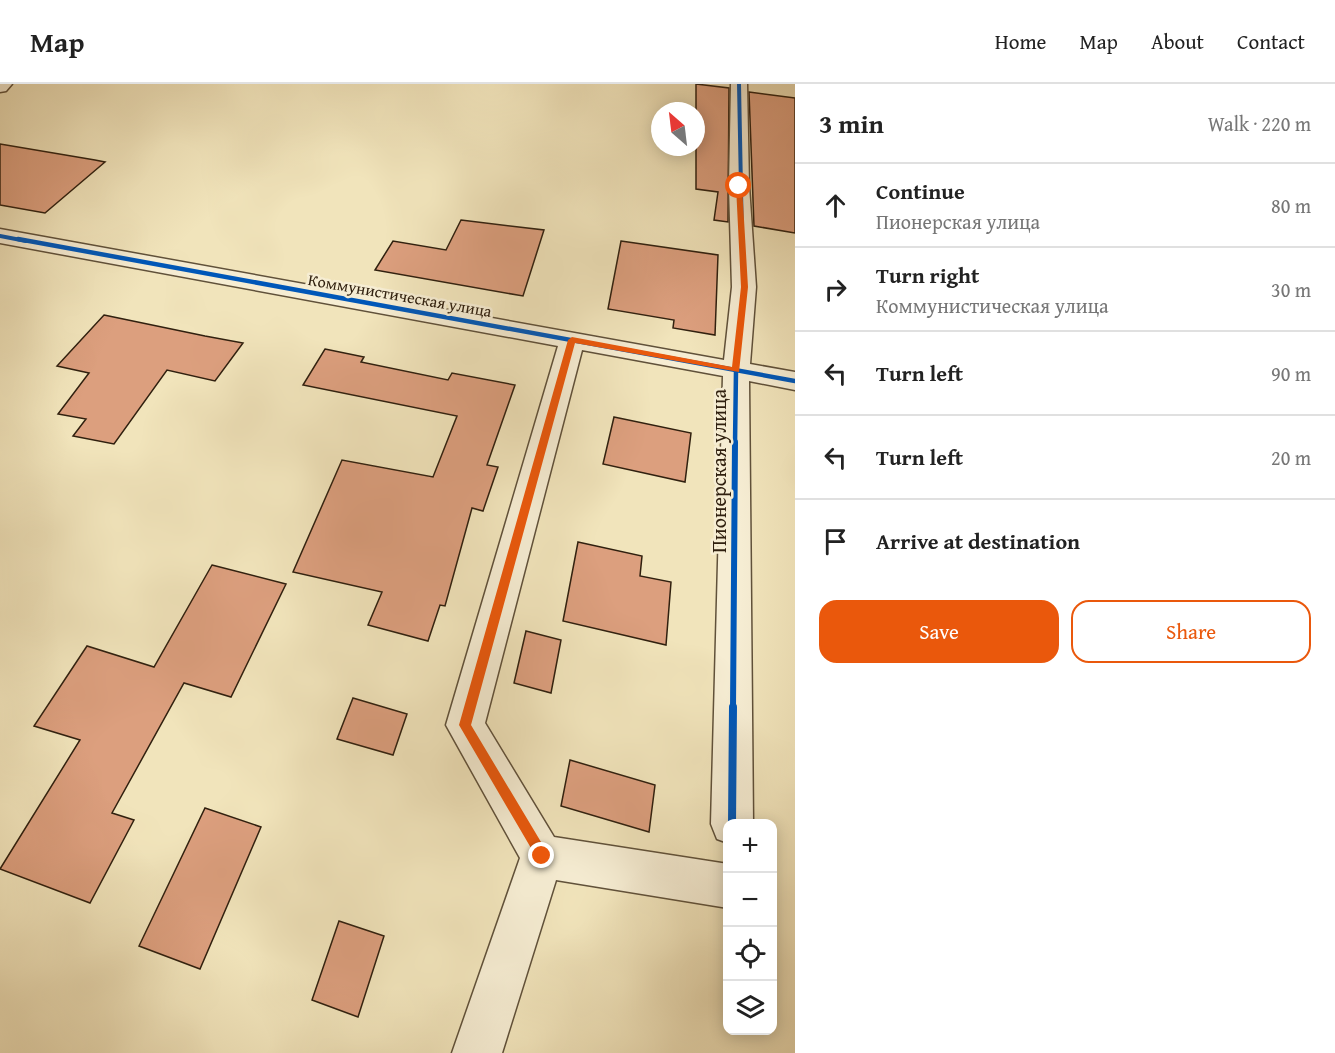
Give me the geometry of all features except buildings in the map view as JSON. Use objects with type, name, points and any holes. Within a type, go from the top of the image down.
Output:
[{"type":"street","points":[[0,87],[4,84]]},
{"type":"street","name":"Пионерская улица","points":[[732,819],[736,370],[744,287],[739,186],[739,84]]},
{"type":"street","name":"Коммунистическая улица","points":[[0,236],[795,381]]},
{"type":"street","points":[[477,1053],[542,856],[465,725],[572,340]]},
{"type":"street","points":[[542,856],[723,885]]},
{"type":"cycle path","points":[[732,819],[736,370],[744,287],[739,186],[739,84]]},
{"type":"cycle path","points":[[0,236],[795,381]]},
{"type":"route","points":[[542,856],[465,725],[572,340],[736,370],[744,287],[739,186]]}]
